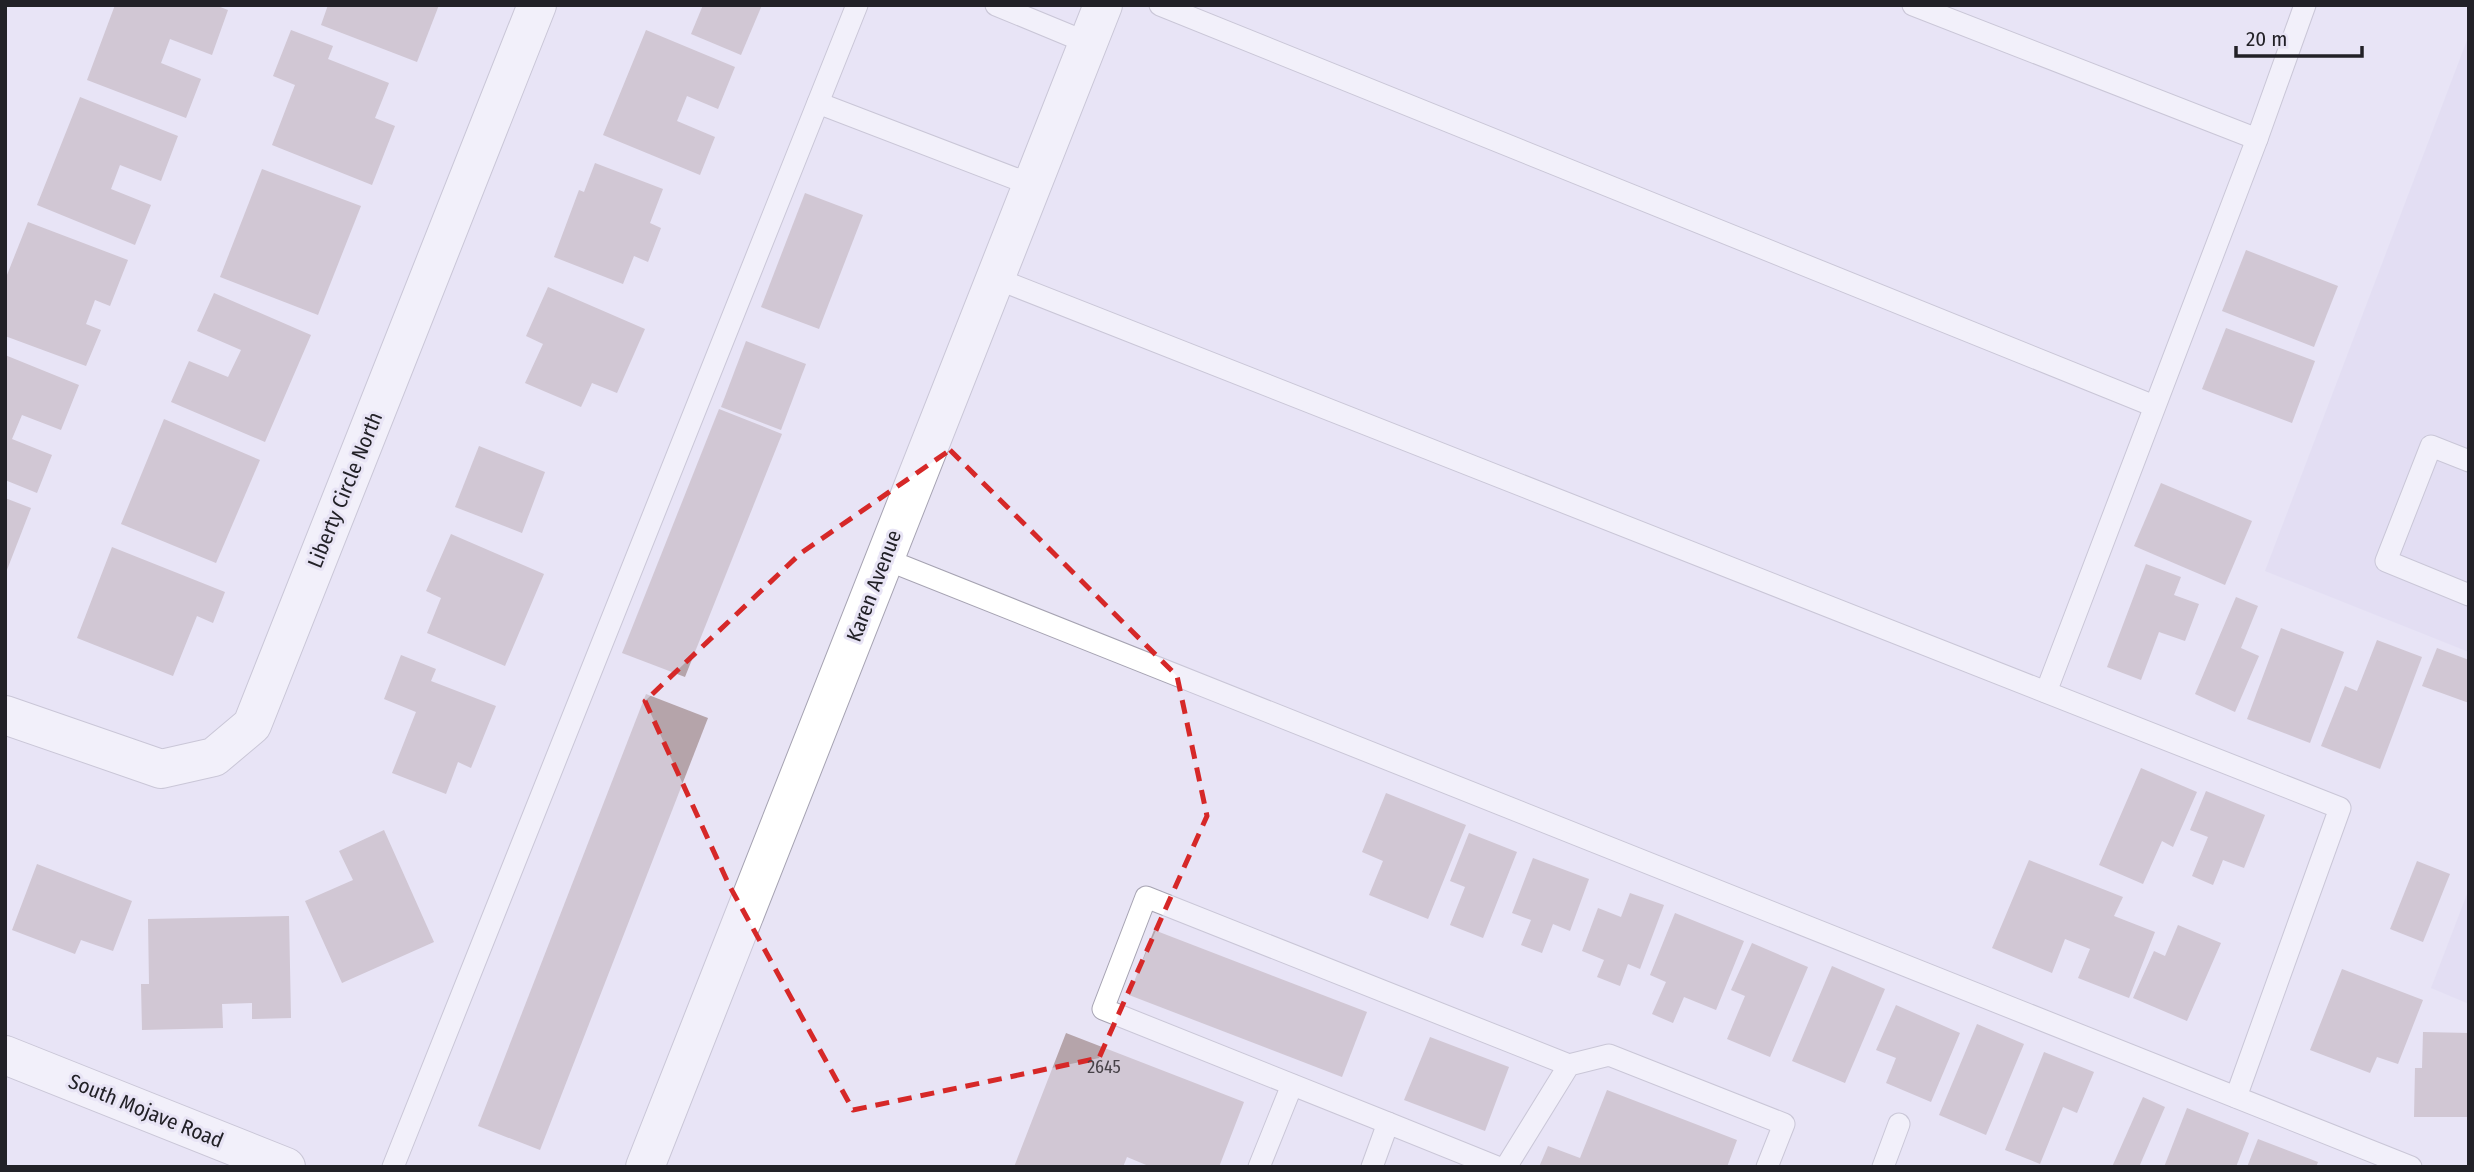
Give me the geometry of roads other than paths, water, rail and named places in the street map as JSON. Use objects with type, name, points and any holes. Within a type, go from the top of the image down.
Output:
[{"type":"street","name":"Liberty Circle North","points":[[5,715],[161,769],[214,757],[252,724],[537,5]]},
{"type":"street","name":"Karen Avenue","points":[[645,1167],[1102,5]]},
{"type":"street","name":"South Mojave Road","points":[[5,1055],[286,1167]]},
{"type":"lane","points":[[393,1167],[857,5]]},
{"type":"lane","points":[[996,5],[1088,43]]},
{"type":"lane","points":[[1160,5],[2154,407]]},
{"type":"lane","points":[[1913,5],[2257,139]]},
{"type":"lane","points":[[2046,692],[2257,139],[2305,5]]},
{"type":"lane","points":[[818,103],[1032,185]]},
{"type":"lane","points":[[995,278],[2340,808],[2236,1097]]},
{"type":"lane","points":[[2469,461],[2431,446],[2386,561],[2469,595]]},
{"type":"lane","points":[[885,559],[2411,1167]]},
{"type":"lane","points":[[1497,1167],[1103,1009],[1146,897],[1569,1065],[1609,1055],[1784,1124],[1767,1167]]},
{"type":"lane","points":[[1506,1167],[1569,1065]]},
{"type":"lane","points":[[1259,1167],[1292,1085]]},
{"type":"lane","points":[[1372,1167],[1388,1124]]},
{"type":"lane","points":[[1883,1167],[1899,1124]]}]
